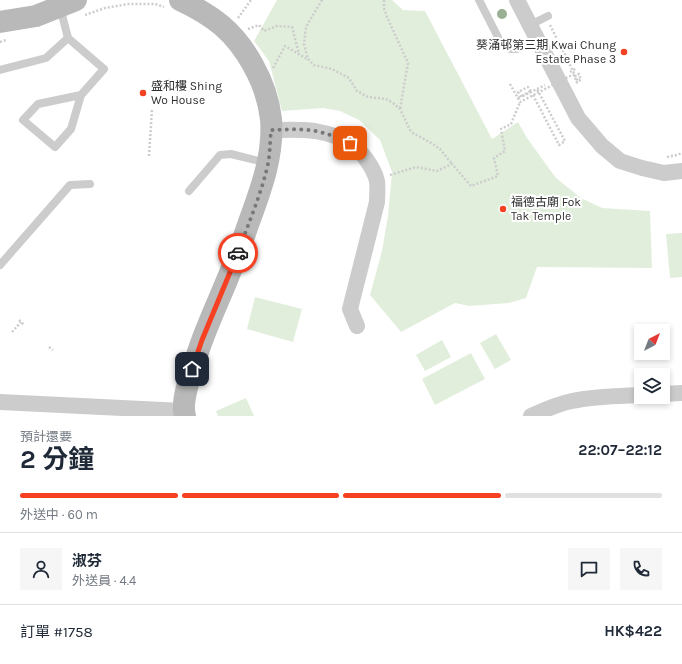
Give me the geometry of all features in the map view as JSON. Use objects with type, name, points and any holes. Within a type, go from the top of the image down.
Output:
[{"type":"street","points":[[517,0],[578,118],[602,146],[620,161],[642,168],[664,173],[682,171]]},
{"type":"street","points":[[1,405],[184,413],[188,383],[192,369],[257,201],[268,163],[271,119],[268,102],[256,70],[244,51],[224,27],[194,6],[174,4]]},
{"type":"street","points":[[6,30],[36,16],[67,10]]},
{"type":"street","points":[[271,130],[291,129],[315,131],[336,137],[350,143],[360,152],[370,166],[376,180],[378,191],[377,202],[350,309],[357,326]]},
{"type":"street","points":[[670,394],[682,393]]},
{"type":"street","points":[[531,416],[553,406],[572,401],[599,397],[634,395]]},
{"type":"lane","points":[[479,0],[502,45],[510,49],[518,49],[548,16]]},
{"type":"lane","points":[[67,10],[68,38],[104,69],[81,95],[71,129],[55,146],[23,120],[38,104],[81,95]]},
{"type":"lane","points":[[0,70],[46,58],[68,38]]},
{"type":"lane","points":[[189,191],[220,155],[226,154],[268,163]]},
{"type":"lane","points":[[0,265],[70,185],[90,184]]},
{"type":"path","points":[[238,18],[251,0]]},
{"type":"path","points":[[308,59],[304,44],[306,27],[322,0]]},
{"type":"path","points":[[384,0],[386,18],[408,63],[400,109]]},
{"type":"path","points":[[67,10],[105,8],[128,4],[174,4]]},
{"type":"path","points":[[246,29],[260,25],[264,32],[277,26],[292,27],[299,54]]},
{"type":"path","points":[[550,25],[578,81],[578,89]]},
{"type":"path","points":[[0,42],[6,30]]},
{"type":"path","points":[[271,71],[285,46],[308,59],[314,65],[332,69],[349,78],[357,91],[368,97],[386,99],[393,103],[400,109],[410,130],[440,149],[471,186],[498,176],[494,158],[505,151],[502,129],[511,124],[520,102],[574,74]]},
{"type":"path","points":[[569,72],[577,68]]},
{"type":"path","points":[[510,84],[520,102]]},
{"type":"path","points":[[518,98],[531,91],[528,87],[518,92],[521,97],[546,84]]},
{"type":"path","points":[[533,95],[559,145],[565,142],[537,89]]},
{"type":"path","points":[[149,156],[152,109]]},
{"type":"path","points":[[666,157],[682,153]]},
{"type":"path","points":[[386,176],[416,167],[437,171],[452,164]]},
{"type":"path","points":[[12,332],[20,321],[24,325]]},
{"type":"path","points":[[49,347],[53,350]]},
{"type":"green space","points":[[277,0],[392,0],[403,10],[425,11],[492,139],[518,122],[527,138],[556,178],[581,198],[602,208],[650,211],[652,268],[537,267],[526,298],[509,303],[469,306],[455,303],[401,332],[370,295],[382,251],[388,216],[392,172],[380,140],[359,120],[340,111],[323,108],[282,111],[269,61],[254,41]]},
{"type":"green space","points":[[682,233],[682,277],[670,278],[666,234]]},
{"type":"green space","points":[[255,297],[302,309],[293,342],[247,329]]},
{"type":"green space","points":[[496,334],[511,360],[495,369],[480,343]]},
{"type":"green space","points":[[442,340],[451,357],[425,371],[416,355]]},
{"type":"green space","points":[[471,353],[485,379],[435,405],[422,379]]},
{"type":"green space","points":[[246,398],[254,416],[218,416],[216,411]]},
{"type":"way so far","points":[[238,253],[264,180],[268,163],[271,130],[291,129],[315,131],[350,143]]},
{"type":"place","name":"葵涌邨第三期 Kwai Chung Estate Phase 3","points":[[624,52]]},
{"type":"place","name":"盛和樓 Shing Wo House","points":[[143,93]]},
{"type":"place","name":"福德古廟 Fok Tak Temple","points":[[503,209]]},
{"type":"route","points":[[192,369],[202,340],[238,253]]}]
